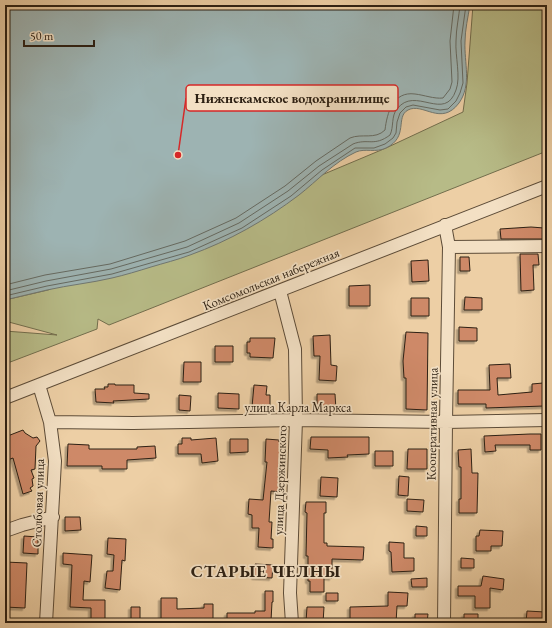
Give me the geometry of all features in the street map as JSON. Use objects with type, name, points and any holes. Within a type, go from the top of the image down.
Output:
[{"type":"street","name":"Комсомольская набережная","points":[[5,398],[547,186]]},
{"type":"street","name":"Кооперативная улица","points":[[444,623],[449,248],[445,225]]},
{"type":"street","points":[[449,248],[547,246]]},
{"type":"street","name":"улица Дзержинского","points":[[280,291],[295,349],[296,420],[290,594],[292,623]]},
{"type":"street","name":"Столбовая улица","points":[[39,385],[50,422],[55,461],[46,623]]},
{"type":"street","name":"улица Карла Маркса","points":[[50,422],[133,423],[296,420],[446,422],[547,420]]},
{"type":"street","points":[[5,531],[53,517]]},
{"type":"green space","points":[[473,5],[542,5],[547,19],[547,151],[109,325],[98,319],[97,329],[5,364],[5,331],[57,335],[5,321],[5,300],[48,290],[386,148],[463,112],[467,83]]},
{"type":"water","points":[[5,5],[470,5],[465,37],[465,89],[459,103],[452,110],[446,113],[439,114],[414,108],[408,110],[402,117],[400,133],[393,143],[386,148],[378,150],[363,150],[348,156],[333,166],[299,195],[274,213],[219,243],[180,258],[122,276],[55,288],[5,300]]},
{"type":"building","points":[[531,227],[544,228],[547,231],[547,239],[501,239],[500,229]]},
{"type":"building","points":[[520,254],[538,254],[539,265],[533,265],[534,290],[521,291]]},
{"type":"building","points":[[460,257],[469,257],[470,271],[460,271]]},
{"type":"building","points":[[428,260],[429,281],[412,282],[411,261]]},
{"type":"building","points":[[370,285],[370,306],[349,306],[349,286]]},
{"type":"building","points":[[465,297],[482,298],[482,310],[464,310]]},
{"type":"building","points":[[411,298],[429,298],[429,316],[411,316]]},
{"type":"building","points":[[459,327],[477,328],[477,341],[459,341]]},
{"type":"building","points":[[406,332],[428,333],[427,410],[406,409],[406,378],[404,378],[403,361]]},
{"type":"building","points":[[330,335],[331,365],[337,366],[336,381],[319,380],[320,356],[314,356],[313,336]]},
{"type":"building","points":[[250,338],[275,338],[273,358],[250,357],[250,353],[247,353],[247,342],[250,342]]},
{"type":"building","points":[[215,346],[233,346],[233,362],[215,362]]},
{"type":"building","points":[[184,362],[201,362],[201,382],[183,382]]},
{"type":"building","points":[[510,364],[511,378],[497,378],[498,395],[532,392],[532,384],[543,383],[544,406],[486,408],[486,404],[458,404],[458,390],[490,390],[489,365]]},
{"type":"building","points":[[108,384],[134,385],[134,393],[149,394],[149,399],[113,401],[114,403],[96,402],[95,389],[105,389],[104,387],[108,387]]},
{"type":"building","points":[[254,385],[267,386],[266,395],[270,395],[270,408],[252,407]]},
{"type":"building","points":[[218,393],[239,394],[239,409],[218,408]]},
{"type":"building","points":[[317,394],[335,394],[336,410],[317,410]]},
{"type":"building","points":[[179,395],[191,396],[190,411],[179,410]]},
{"type":"building","points":[[23,430],[33,438],[37,437],[40,441],[36,446],[35,469],[31,470],[34,478],[32,479],[33,486],[30,488],[32,491],[23,494],[13,458],[5,461],[5,437]]},
{"type":"building","points":[[541,434],[541,450],[530,450],[530,445],[495,445],[496,451],[485,452],[484,436]]},
{"type":"building","points":[[311,437],[369,437],[369,454],[328,458],[328,450],[310,449]]},
{"type":"building","points":[[182,438],[191,438],[191,440],[216,438],[218,461],[202,463],[201,454],[178,454],[178,444],[182,444]]},
{"type":"building","points":[[230,439],[248,439],[248,452],[230,453]]},
{"type":"building","points":[[266,439],[285,442],[282,492],[271,491],[269,522],[272,522],[271,539],[273,539],[273,548],[258,547],[259,528],[252,528],[252,515],[248,514],[249,499],[263,500],[267,462],[265,462]]},
{"type":"building","points":[[68,444],[89,445],[89,449],[137,449],[137,447],[155,446],[156,458],[127,460],[127,469],[102,469],[102,466],[67,466]]},
{"type":"building","points":[[408,449],[427,449],[427,469],[407,469]]},
{"type":"building","points":[[471,449],[472,473],[478,473],[477,513],[459,513],[459,499],[461,499],[461,467],[459,467],[458,450]]},
{"type":"building","points":[[375,451],[393,451],[393,466],[375,466]]},
{"type":"building","points":[[399,476],[409,477],[408,496],[398,495]]},
{"type":"building","points":[[321,477],[338,478],[337,497],[320,496]]},
{"type":"building","points":[[407,499],[424,500],[423,512],[407,511]]},
{"type":"building","points":[[306,502],[326,502],[326,513],[324,513],[324,543],[327,543],[327,546],[364,547],[363,560],[332,559],[332,578],[324,577],[324,592],[310,592],[310,581],[308,581],[308,556],[306,556]]},
{"type":"building","points":[[65,517],[80,517],[81,530],[65,531]]},
{"type":"building","points":[[416,526],[427,527],[427,536],[416,536]]},
{"type":"building","points":[[480,530],[503,531],[502,546],[491,546],[491,551],[476,551],[476,536],[479,536]]},
{"type":"building","points":[[24,536],[38,537],[38,554],[23,553]]},
{"type":"building","points":[[108,538],[126,539],[125,561],[122,560],[120,590],[105,588],[107,571],[113,571],[114,555],[107,554]]},
{"type":"building","points":[[389,542],[404,543],[404,558],[414,558],[414,571],[392,572]]},
{"type":"building","points":[[63,553],[92,555],[90,582],[84,581],[83,600],[105,600],[105,619],[91,619],[91,608],[70,607],[72,565],[63,564]]},
{"type":"building","points":[[461,558],[474,559],[474,568],[461,568]]},
{"type":"building","points":[[5,562],[27,563],[25,608],[5,607]]},
{"type":"building","points":[[255,564],[273,565],[272,578],[254,577]]},
{"type":"building","points":[[483,576],[504,579],[503,590],[490,588],[490,608],[475,608],[475,596],[458,596],[458,586],[481,586]]},
{"type":"building","points":[[427,578],[427,587],[412,587],[411,579]]},
{"type":"building","points":[[265,591],[273,591],[271,621],[246,620],[246,623],[227,622],[227,613],[255,613],[255,611],[265,611]]},
{"type":"building","points":[[388,592],[408,593],[407,606],[397,606],[396,623],[350,623],[350,607],[388,606]]},
{"type":"building","points":[[326,593],[338,593],[338,601],[326,601]]},
{"type":"building","points":[[161,598],[177,598],[177,609],[204,608],[204,604],[213,604],[213,622],[204,622],[204,620],[161,619]]},
{"type":"building","points":[[131,607],[140,607],[140,621],[131,621]]},
{"type":"building","points":[[307,607],[324,607],[323,623],[306,622]]},
{"type":"building","points":[[527,611],[545,612],[545,623],[526,623]]},
{"type":"building","points":[[415,614],[428,614],[427,623],[415,623]]},
{"type":"building","points":[[464,614],[478,614],[478,623],[464,623]]},
{"type":"place","name":"Нижнекамское водохранилище","points":[[178,155]]},
{"type":"district","name":"СТАРЫЕ ЧЕЛНЫ","points":[[266,571]]}]
